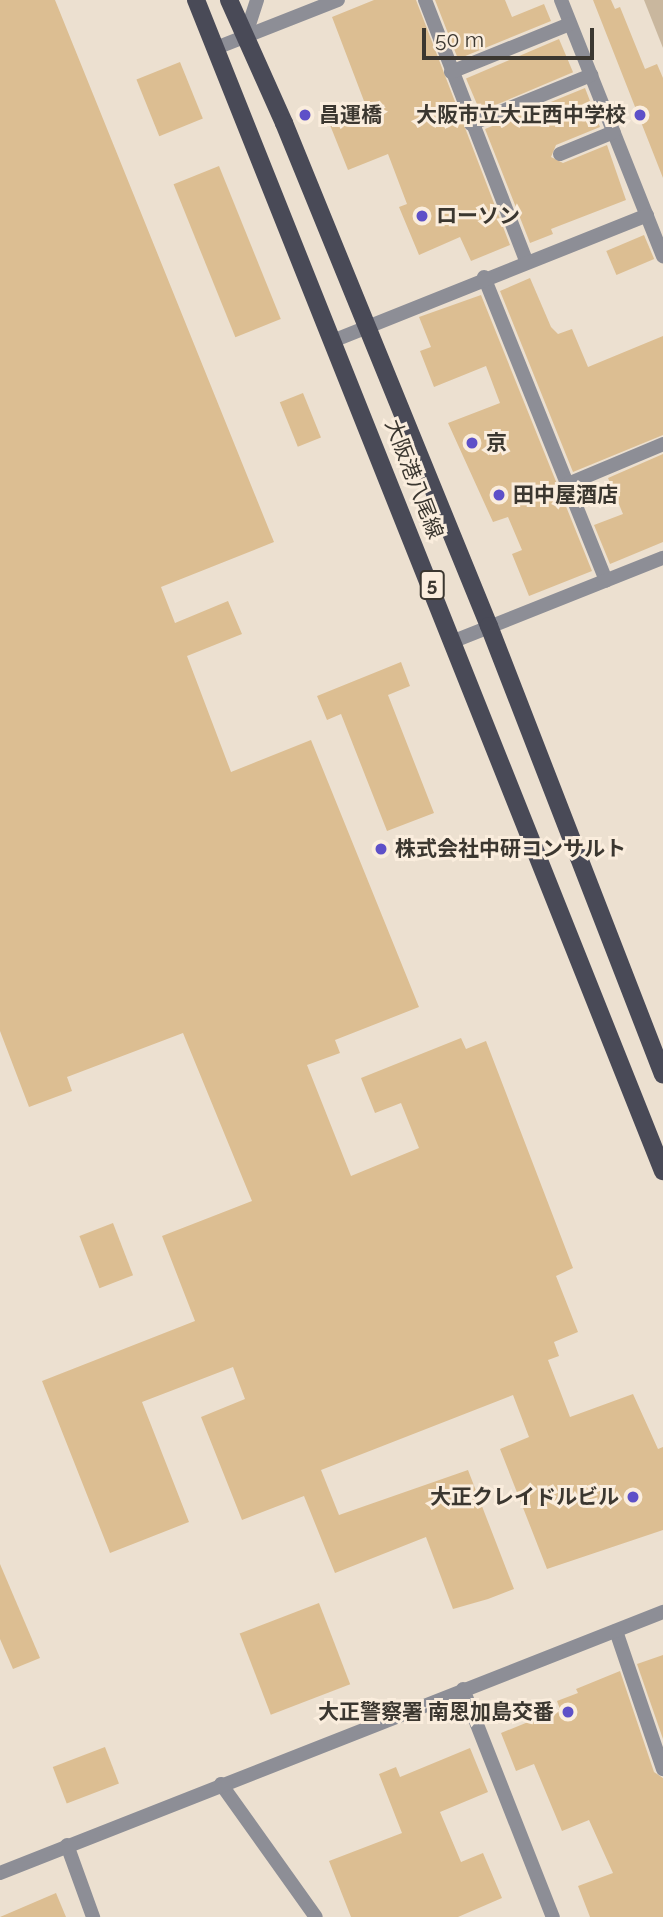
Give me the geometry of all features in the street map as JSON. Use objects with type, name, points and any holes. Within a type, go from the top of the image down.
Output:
[{"type":"main road","name":"大阪港八尾線","points":[[196,0],[335,340],[663,1171]]},
{"type":"main road","name":"大阪港八尾線","points":[[229,0],[489,626],[663,1074]]},
{"type":"street","points":[[245,37],[257,0]]},
{"type":"street","points":[[216,48],[338,0]]},
{"type":"street","points":[[425,0],[526,260]]},
{"type":"street","points":[[561,0],[663,256]]},
{"type":"street","points":[[451,72],[570,24]]},
{"type":"street","points":[[471,124],[591,75]]},
{"type":"street","points":[[560,153],[614,132]]},
{"type":"street","points":[[335,340],[526,260],[647,215]]},
{"type":"street","points":[[485,277],[606,580]]},
{"type":"street","points":[[568,484],[663,444]]},
{"type":"street","points":[[454,641],[663,558]]},
{"type":"street","points":[[0,1873],[663,1612]]},
{"type":"street","points":[[616,1631],[663,1769]]},
{"type":"street","points":[[463,1689],[553,1917]]},
{"type":"street","points":[[221,1784],[316,1917]]},
{"type":"street","points":[[67,1845],[93,1917]]},
{"type":"shaded area","points":[[644,0],[663,0],[663,48]]},
{"type":"building","points":[[0,0],[55,0],[274,542],[161,587],[175,623],[228,601],[242,634],[187,656],[231,772],[311,740],[419,1007],[335,1040],[340,1053],[307,1065],[351,1176],[419,1148],[401,1103],[375,1113],[361,1078],[461,1038],[466,1049],[486,1041],[573,1268],[556,1276],[578,1332],[554,1342],[559,1356],[548,1360],[570,1417],[633,1394],[658,1449],[663,1447],[663,1530],[547,1569],[500,1449],[529,1437],[513,1395],[321,1470],[339,1515],[468,1470],[514,1589],[488,1599],[453,1609],[426,1537],[335,1573],[304,1496],[242,1520],[201,1417],[245,1399],[233,1367],[142,1402],[189,1522],[110,1553],[42,1381],[195,1321],[162,1236],[252,1201],[183,1033],[67,1077],[72,1091],[29,1107],[0,1031]]},
{"type":"building","points":[[374,0],[416,0],[510,245],[471,261],[460,237],[419,255],[399,207],[407,204],[388,154],[348,170],[326,115],[364,101],[332,17]]},
{"type":"building","points":[[435,0],[505,0],[512,17],[544,4],[551,21],[458,59]]},
{"type":"building","points":[[593,0],[611,0],[615,9],[620,7],[645,69],[657,64],[663,78],[663,178]]},
{"type":"building","points":[[559,39],[573,72],[480,112],[466,78]]},
{"type":"building","points":[[180,62],[203,119],[159,136],[136,80]]},
{"type":"building","points":[[585,88],[600,127],[556,145],[551,157],[563,163],[607,145],[626,200],[551,229],[553,234],[530,243],[485,129]]},
{"type":"building","points":[[219,166],[281,319],[235,337],[174,184]]},
{"type":"building","points":[[644,235],[654,259],[616,275],[606,251]]},
{"type":"building","points":[[530,278],[551,327],[558,334],[572,329],[588,367],[663,336],[663,435],[573,472],[500,291]]},
{"type":"building","points":[[481,295],[592,571],[529,596],[512,554],[522,550],[508,517],[493,522],[448,423],[500,403],[486,366],[434,387],[420,351],[431,347],[419,317]]},
{"type":"building","points":[[303,393],[321,438],[298,447],[280,402]]},
{"type":"building","points":[[663,454],[663,542],[610,564],[594,525],[623,514],[608,478]]},
{"type":"building","name":"株式会社中研コンサルト","points":[[401,662],[410,686],[388,695],[434,813],[387,831],[341,714],[327,720],[317,696]]},
{"type":"building","points":[[113,1223],[133,1275],[99,1288],[79,1236]]},
{"type":"building","points":[[0,1564],[40,1658],[13,1669],[0,1639]]},
{"type":"building","points":[[319,1603],[350,1684],[271,1715],[240,1633]]},
{"type":"building","points":[[663,1655],[663,1739],[637,1664]]},
{"type":"building","points":[[620,1671],[654,1772],[663,1778],[663,1917],[590,1917],[578,1886],[613,1873],[589,1820],[562,1831],[534,1764],[516,1771],[501,1733],[560,1709],[557,1701],[578,1693],[576,1689]]},
{"type":"building","points":[[105,1747],[119,1783],[67,1803],[53,1767]]},
{"type":"building","points":[[470,1748],[488,1792],[440,1812],[461,1862],[483,1853],[502,1898],[458,1917],[351,1917],[329,1861],[402,1833],[379,1774],[396,1767],[400,1777]]},
{"type":"building","points":[[56,1893],[66,1917],[0,1917]]},
{"type":"place","name":"昌運橋","points":[[305,115]]},
{"type":"place","name":"大阪市立大正西中学校","points":[[640,115]]},
{"type":"place","name":"ローソン","points":[[422,216]]},
{"type":"place","name":"京","points":[[472,443]]},
{"type":"place","name":"田中屋酒店","points":[[499,495]]},
{"type":"place","name":"株式会社中研コンサルト","points":[[381,849]]},
{"type":"place","name":"大正クレイドルビル","points":[[633,1497]]},
{"type":"place","name":"大正警察署 南恩加島交番","points":[[568,1712]]}]
